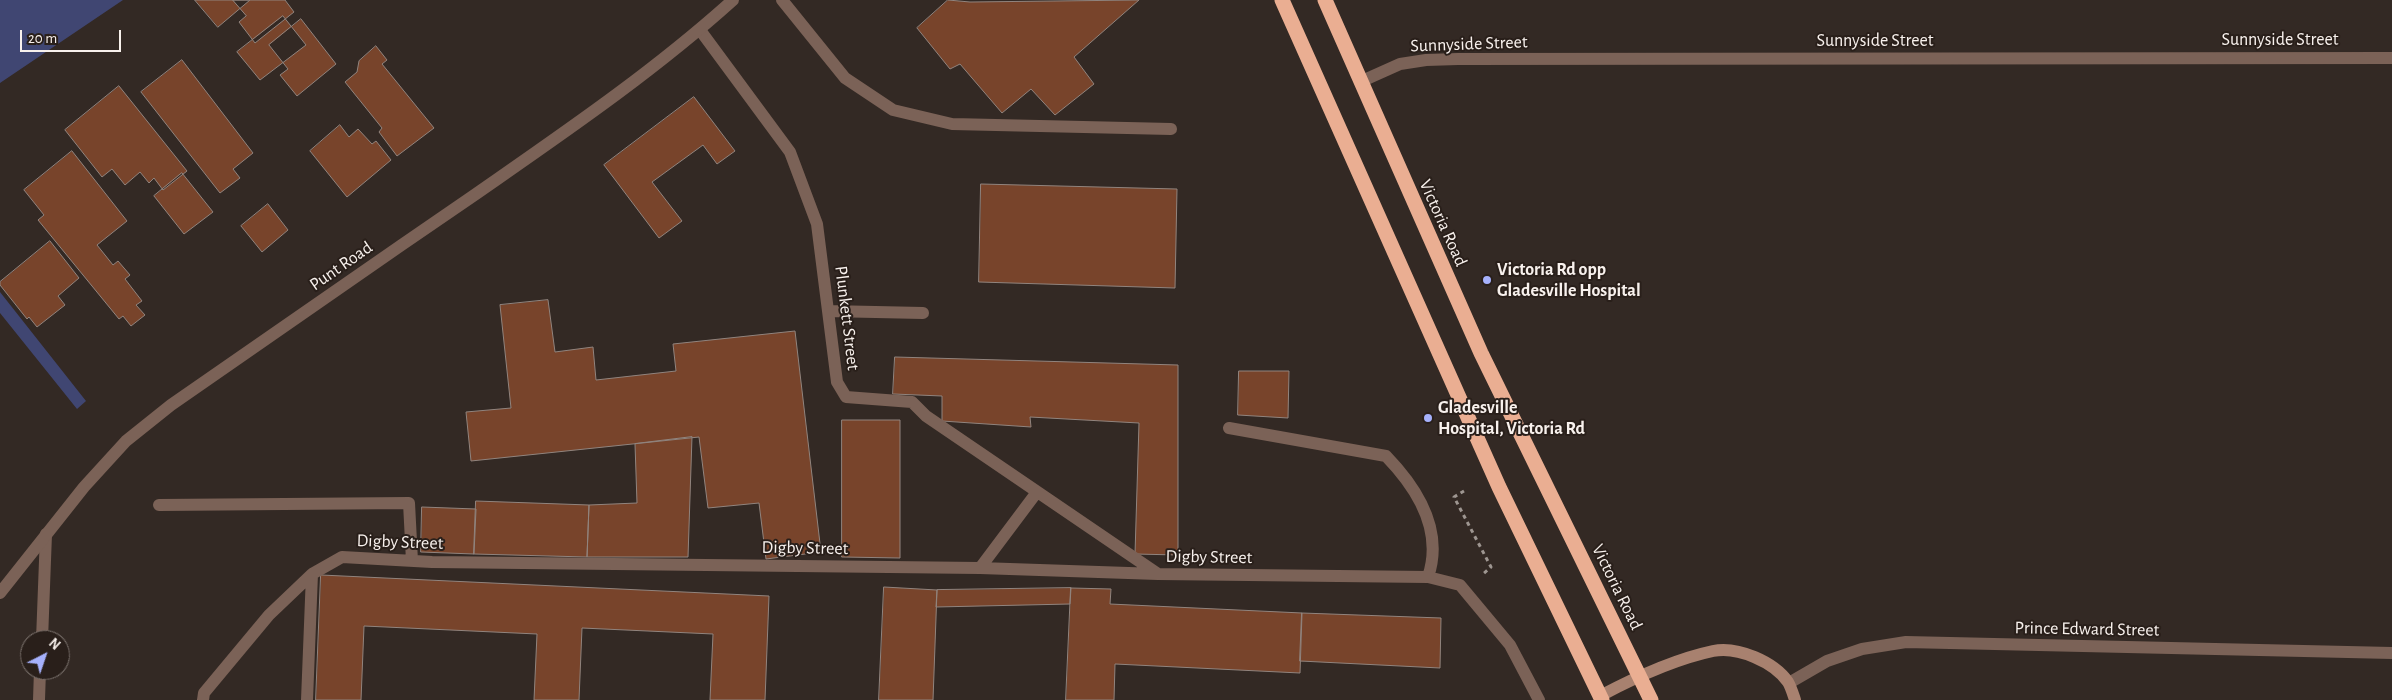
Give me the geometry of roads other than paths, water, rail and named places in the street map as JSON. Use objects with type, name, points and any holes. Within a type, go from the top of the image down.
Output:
[{"type":"highway","points":[[1282,0],[1499,488],[1601,698]]},
{"type":"highway","name":"Victoria Road","points":[[1325,0],[1480,353],[1651,700]]},
{"type":"street","name":"Punt Road","points":[[0,593],[84,487],[126,442],[171,404],[575,125],[643,76],[700,30],[733,0]]},
{"type":"street","points":[[782,0],[845,78],[892,110],[952,124],[1171,129]]},
{"type":"street","name":"Plunkett Street","points":[[700,30],[790,152],[817,224],[837,382],[846,397],[912,402],[926,416],[1158,574]]},
{"type":"street","name":"Sunnyside Street","points":[[1362,81],[1400,64],[1426,60],[1458,59],[2392,58]]},
{"type":"street","points":[[828,311],[923,313]]},
{"type":"street","points":[[1229,428],[1386,456],[1399,470],[1418,497],[1432,529],[1433,561],[1428,577]]},
{"type":"street","points":[[980,568],[1037,492]]},
{"type":"street","points":[[159,505],[409,503],[412,560]]},
{"type":"street","points":[[42,630],[46,534]]},
{"type":"street","name":"Digby Street","points":[[204,700],[204,692],[269,615],[312,574],[342,557],[412,560],[980,568],[1158,574],[1428,577],[1460,585],[1510,645],[1539,700]]},
{"type":"street","points":[[307,700],[312,574]]},
{"type":"street","name":"Prince Edward Street","points":[[1789,683],[1827,660],[1862,649],[1906,642],[2392,653]]},
{"type":"street","points":[[1601,698],[1639,675],[1715,651],[1746,654],[1772,666],[1789,683],[1795,700]]},
{"type":"street","points":[[39,700],[40,680]]},
{"type":"place","name":"Victoria Rd opp Gladesville Hospital","points":[[1487,280]]},
{"type":"place","name":"Gladesville Hospital, Victoria Rd","points":[[1428,418]]}]
